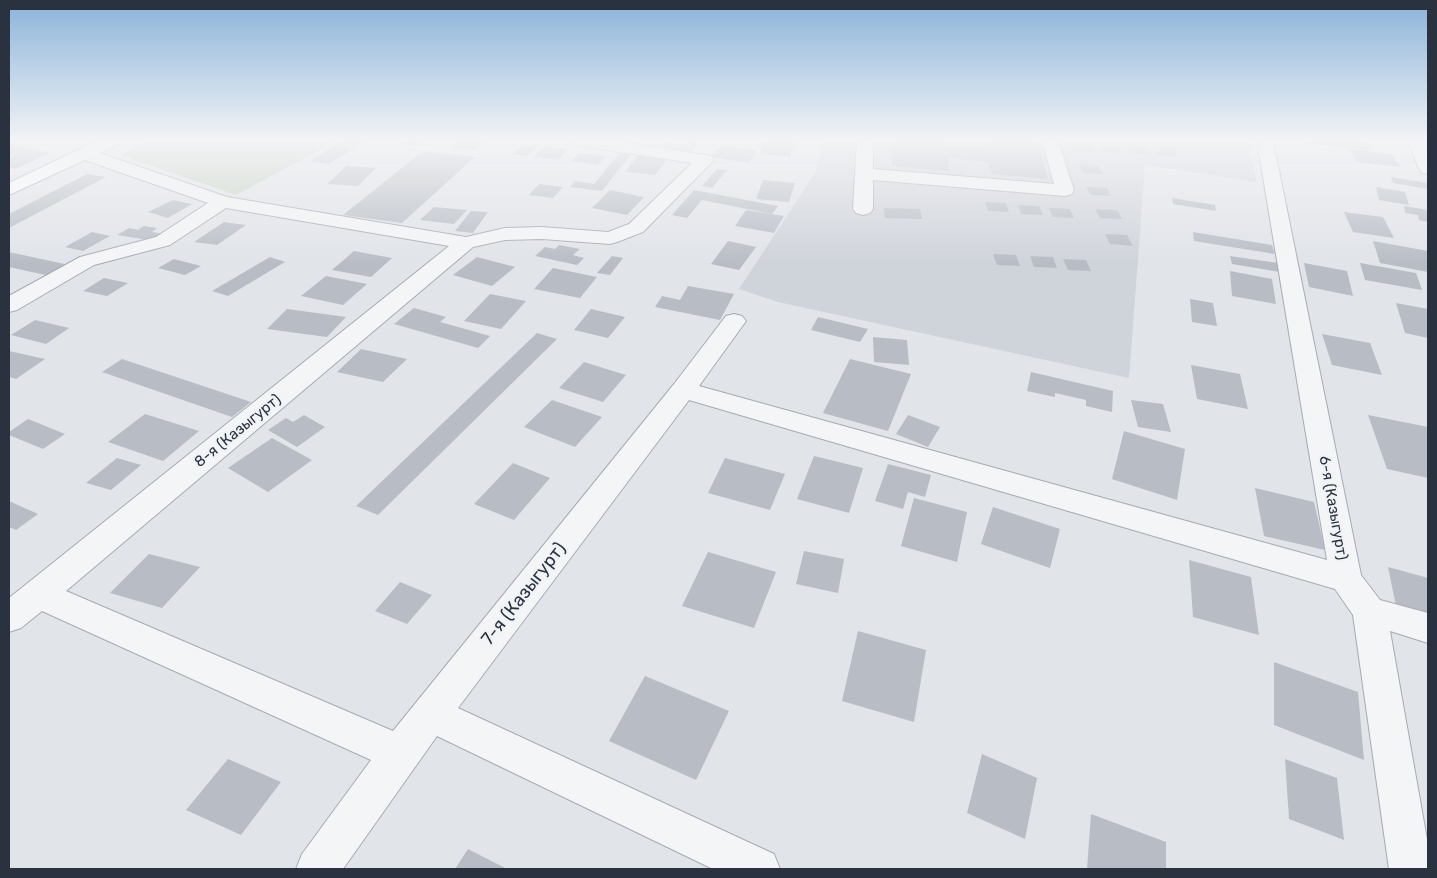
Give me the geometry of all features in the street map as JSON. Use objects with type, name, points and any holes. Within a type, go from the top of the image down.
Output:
[{"type":"main road","points":[[9,190],[26,182]]},
{"type":"street","points":[[165,182],[223,202],[466,243],[514,234],[542,233],[610,238],[636,228],[682,182]]},
{"type":"street","points":[[863,210],[864,182]]},
{"type":"street","points":[[964,182],[1065,190],[1063,182]]},
{"type":"street","name":"6-я (Казыгурт)","points":[[1273,182],[1346,578],[1369,612],[1411,869]]},
{"type":"street","points":[[9,305],[86,261],[163,241],[223,202]]},
{"type":"street","name":"8-я (Казыгурт)","points":[[9,618],[466,243]]},
{"type":"street","name":"7-я (Казыгурт)","points":[[317,869],[430,714],[683,390],[734,321]]},
{"type":"street","points":[[683,390],[1346,578]]},
{"type":"street","points":[[39,594],[400,754]]},
{"type":"street","points":[[1369,612],[1428,628]]},
{"type":"street","points":[[430,714],[759,869]]},
{"type":"shaded area","points":[[809,182],[1144,182],[1129,378],[778,302],[739,289]]},
{"type":"green space","points":[[199,182],[260,182],[236,195]]},
{"type":"building","points":[[71,182],[97,182],[9,228],[9,214]]},
{"type":"building","points":[[329,182],[362,182],[358,186],[327,184]]},
{"type":"building","points":[[384,182],[447,182],[402,223],[343,215]]},
{"type":"building","points":[[574,182],[594,184],[596,182],[609,182],[602,191],[570,187]]},
{"type":"building","points":[[706,182],[717,182],[712,188],[702,186]]},
{"type":"building","points":[[762,182],[795,183],[789,202],[756,199]]},
{"type":"building","points":[[1393,183],[1428,183],[1428,189]]},
{"type":"building","points":[[539,184],[563,187],[553,198],[529,195]]},
{"type":"building","points":[[1086,187],[1107,188],[1111,196],[1091,195]]},
{"type":"building","points":[[1376,187],[1405,192],[1409,205],[1379,200]]},
{"type":"building","points":[[610,190],[644,197],[627,215],[592,208]]},
{"type":"building","points":[[694,190],[778,206],[772,214],[702,200],[687,218],[672,215]]},
{"type":"building","points":[[1172,198],[1215,205],[1216,211],[1173,204]]},
{"type":"building","points":[[173,200],[192,204],[168,218],[148,212]]},
{"type":"building","points":[[985,202],[1006,203],[1009,212],[988,211]]},
{"type":"building","points":[[1018,205],[1039,206],[1043,215],[1021,214]]},
{"type":"building","points":[[1404,206],[1428,210],[1428,222],[1419,220],[1418,215],[1405,213]]},
{"type":"building","points":[[434,207],[467,210],[454,224],[420,220]]},
{"type":"building","points":[[884,208],[920,209],[922,219],[885,218]]},
{"type":"building","points":[[1049,208],[1070,209],[1074,218],[1053,217]]},
{"type":"building","points":[[1095,209],[1117,210],[1122,219],[1100,218]]},
{"type":"building","points":[[746,210],[784,216],[774,233],[735,226]]},
{"type":"building","points":[[471,211],[488,212],[473,233],[455,231]]},
{"type":"building","points":[[1344,212],[1383,217],[1394,238],[1353,232]]},
{"type":"building","points":[[224,222],[246,225],[217,245],[194,242]]},
{"type":"building","points":[[144,226],[157,228],[152,232],[165,234],[154,241],[117,235],[129,228],[138,230]]},
{"type":"building","points":[[92,232],[110,236],[83,251],[65,247]]},
{"type":"building","points":[[1193,232],[1272,245],[1275,254],[1194,241]]},
{"type":"building","points":[[1105,234],[1127,235],[1133,246],[1110,244]]},
{"type":"building","points":[[728,241],[756,247],[739,270],[711,264]]},
{"type":"building","points":[[1373,241],[1428,251],[1428,272],[1380,263]]},
{"type":"building","points":[[559,245],[580,249],[573,255],[584,258],[577,265],[535,256],[545,247],[555,249]]},
{"type":"building","points":[[354,251],[392,258],[371,277],[332,270]]},
{"type":"building","points":[[9,252],[69,265],[50,276],[9,267]]},
{"type":"building","points":[[993,254],[1016,255],[1020,266],[997,265]]},
{"type":"building","points":[[612,256],[623,258],[610,275],[597,273]]},
{"type":"building","points":[[1030,256],[1053,257],[1057,268],[1034,267]]},
{"type":"building","points":[[1230,256],[1278,263],[1280,272],[1232,264]]},
{"type":"building","points":[[270,257],[285,262],[228,296],[212,291]]},
{"type":"building","points":[[477,257],[515,267],[492,286],[453,275]]},
{"type":"building","points":[[174,259],[201,266],[185,275],[158,268]]},
{"type":"building","points":[[1063,259],[1086,260],[1091,271],[1068,270]]},
{"type":"building","points":[[1304,263],[1347,271],[1353,296],[1309,287]]},
{"type":"building","points":[[1360,263],[1416,273],[1422,290],[1365,280]]},
{"type":"building","points":[[553,268],[597,277],[580,298],[534,289]]},
{"type":"building","points":[[1230,271],[1272,279],[1276,304],[1232,296]]},
{"type":"building","points":[[326,276],[367,284],[343,305],[301,296]]},
{"type":"building","points":[[104,278],[128,283],[107,296],[83,291]]},
{"type":"building","points":[[688,286],[734,294],[720,320],[655,307],[662,296],[680,300]]},
{"type":"building","points":[[490,294],[526,301],[501,329],[464,321]]},
{"type":"building","points":[[1190,299],[1213,303],[1217,326],[1192,322]]},
{"type":"building","points":[[1396,303],[1428,309],[1428,338],[1405,333]]},
{"type":"building","points":[[414,308],[446,317],[440,322],[490,336],[478,348],[394,324]]},
{"type":"building","points":[[287,309],[346,317],[327,337],[267,329]]},
{"type":"building","points":[[591,309],[625,317],[608,338],[574,330]]},
{"type":"building","points":[[818,317],[868,329],[860,342],[811,330]]},
{"type":"building","points":[[35,320],[69,328],[46,344],[11,335]]},
{"type":"building","points":[[537,333],[557,339],[378,515],[356,506]]},
{"type":"building","points":[[1322,334],[1370,343],[1382,375],[1332,365]]},
{"type":"building","points":[[873,337],[907,340],[909,365],[874,362]]},
{"type":"building","points":[[361,349],[407,359],[383,382],[337,372]]},
{"type":"building","points":[[9,351],[45,359],[16,379],[9,377]]},
{"type":"building","points":[[122,359],[251,402],[232,417],[102,372]]},
{"type":"building","points":[[850,359],[911,374],[888,431],[823,413]]},
{"type":"building","points":[[584,362],[626,375],[603,402],[559,388]]},
{"type":"building","points":[[1191,365],[1240,374],[1248,409],[1197,399]]},
{"type":"building","points":[[1031,372],[1113,391],[1112,412],[1086,406],[1086,400],[1055,393],[1055,397],[1027,391]]},
{"type":"building","points":[[552,400],[602,417],[575,447],[524,427]]},
{"type":"building","points":[[1131,400],[1163,404],[1171,432],[1138,427]]},
{"type":"building","points":[[145,414],[199,431],[163,461],[108,442]]},
{"type":"building","points":[[304,415],[325,427],[297,447],[268,430],[286,418],[293,422]]},
{"type":"building","points":[[908,415],[940,427],[928,447],[896,434]]},
{"type":"building","points":[[1368,415],[1428,427],[1428,478],[1387,469]]},
{"type":"building","points":[[28,419],[65,434],[43,449],[9,435],[9,432]]},
{"type":"building","points":[[1124,431],[1185,449],[1177,500],[1112,479]]},
{"type":"building","points":[[272,438],[312,460],[268,492],[228,468]]},
{"type":"building","points":[[814,456],[863,468],[849,513],[797,499]]},
{"type":"building","points":[[117,458],[141,465],[111,490],[86,483]]},
{"type":"building","points":[[725,458],[785,474],[770,510],[708,493]]},
{"type":"building","points":[[513,463],[550,478],[514,520],[474,504]]},
{"type":"building","points":[[888,464],[931,475],[925,497],[908,492],[903,509],[875,501]]},
{"type":"building","points":[[1255,488],[1314,502],[1325,550],[1264,536]]},
{"type":"building","points":[[914,498],[967,512],[957,562],[901,546]]},
{"type":"building","points":[[9,501],[38,514],[16,530],[9,527]]},
{"type":"building","points":[[993,507],[1060,529],[1050,568],[981,544]]},
{"type":"building","points":[[804,551],[844,559],[838,593],[796,584]]},
{"type":"building","points":[[708,552],[776,572],[754,628],[682,606]]},
{"type":"building","points":[[149,554],[200,567],[162,608],[110,593]]},
{"type":"building","points":[[1189,560],[1251,577],[1259,635],[1193,617]]},
{"type":"building","points":[[1388,567],[1428,578],[1428,620],[1397,611]]},
{"type":"building","points":[[400,582],[432,595],[407,624],[375,611]]},
{"type":"building","points":[[858,631],[926,650],[914,722],[842,701]]},
{"type":"building","points":[[1274,662],[1358,692],[1364,760],[1274,725]]},
{"type":"building","points":[[645,676],[729,711],[696,780],[609,741]]},
{"type":"building","points":[[982,754],[1037,778],[1025,839],[967,813]]},
{"type":"building","points":[[228,759],[281,782],[241,835],[186,810]]},
{"type":"building","points":[[1285,759],[1337,778],[1344,840],[1289,819]]},
{"type":"building","points":[[1091,814],[1166,842],[1166,869],[1087,869]]},
{"type":"building","points":[[468,849],[507,869],[455,869]]}]
